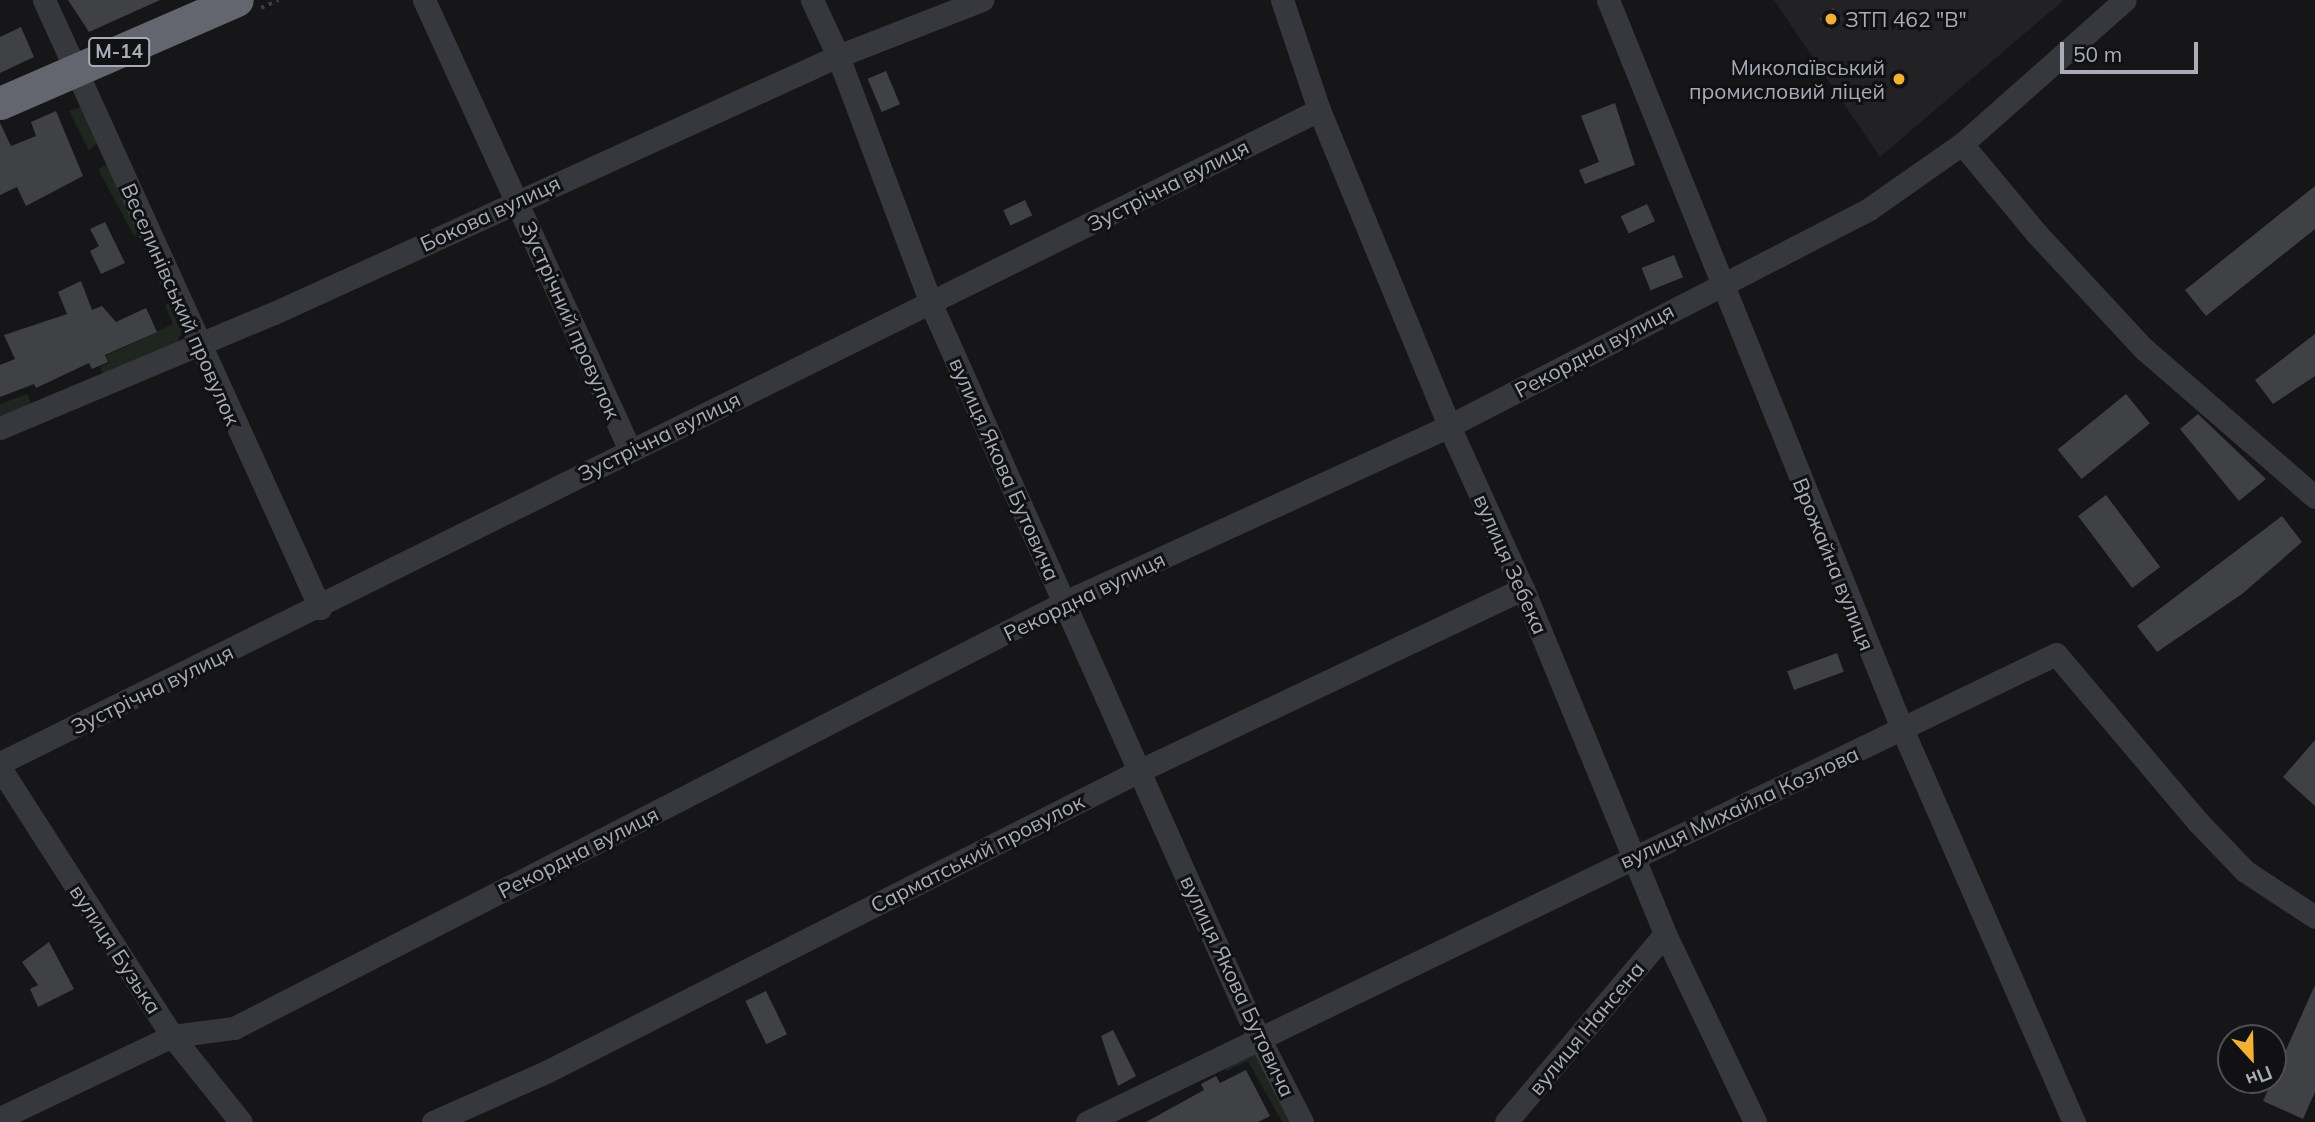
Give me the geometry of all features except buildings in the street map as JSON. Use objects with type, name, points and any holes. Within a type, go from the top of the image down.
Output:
[{"type":"highway","name":"М-14","points":[[0,103],[237,0]]},
{"type":"street","name":"Веселинівський провулок","points":[[44,0],[74,71],[148,222],[200,345],[320,608]]},
{"type":"street","name":"Зустрічний провулок","points":[[424,0],[630,449]]},
{"type":"street","name":"вулиця Якова Бутовича","points":[[812,0],[838,56],[931,304],[1258,1036],[1302,1122]]},
{"type":"street","name":"Бокова вулиця","points":[[0,428],[200,345],[838,56],[982,0]]},
{"type":"street","name":"вулиця Зебека","points":[[1282,0],[1319,110],[1449,426],[1523,589],[1665,934],[1755,1122]]},
{"type":"street","name":"Врожайна вулиця","points":[[1608,0],[1720,284],[1903,731],[2074,1122]]},
{"type":"street","name":"Рекордна вулиця","points":[[0,1118],[172,1036],[234,1028],[1065,602],[1449,426],[1869,209],[1962,144],[2125,0]]},
{"type":"street","name":"Зустрічна вулиця","points":[[0,765],[320,608],[630,449],[931,304],[1319,110]]},
{"type":"street","points":[[1962,144],[2037,234],[2144,349],[2315,497]]},
{"type":"street","name":"Сарматський провулок","points":[[433,1122],[548,1071],[1141,770],[1523,589]]},
{"type":"street","name":"вулиця Михайла Козлова","points":[[1087,1122],[1258,1036],[1633,856],[1903,731],[2056,654],[2198,822],[2245,871],[2315,917]]},
{"type":"street","name":"вулиця Бузька","points":[[0,765],[172,1036],[217,1097],[241,1122]]},
{"type":"street","name":"вулиця Нансена","points":[[1506,1122],[1665,934]]},
{"type":"shaded area","name":"Миколаївський промисловий ліцей","points":[[1774,0],[2064,0],[1880,157]]},
{"type":"shaded area","points":[[81,107],[98,142],[89,151],[69,111]]},
{"type":"shaded area","points":[[108,164],[144,231],[134,236],[98,169]]},
{"type":"shaded area","points":[[175,301],[183,329],[176,345],[105,378],[100,367],[109,363],[106,356],[173,324],[165,305]]},
{"type":"shaded area","points":[[27,394],[33,408],[0,422],[0,404]]},
{"type":"shaded area","points":[[1255,1052],[1294,1122],[1282,1122],[1248,1061],[1226,1071],[1223,1065]]},
{"type":"place","name":"ЗТП 462 \"В\"","points":[[1831,19]]},
{"type":"place","name":"Миколаївський промисловий ліцей","points":[[1899,79]]}]
